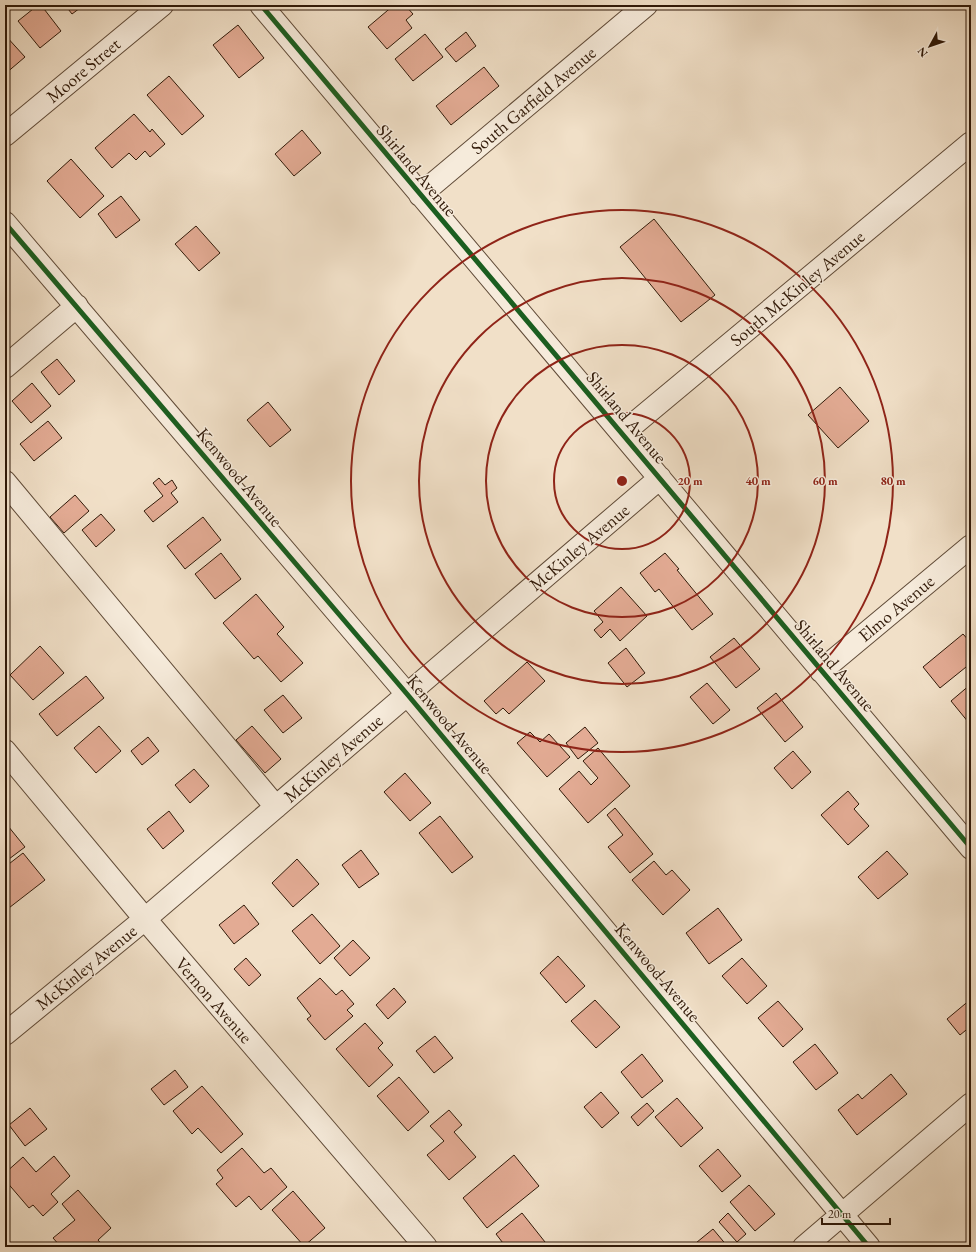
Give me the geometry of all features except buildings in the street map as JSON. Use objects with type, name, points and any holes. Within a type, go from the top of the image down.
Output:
[{"type":"street","name":"Moore Street","points":[[5,136],[162,5]]},
{"type":"street","name":"Shirland Avenue","points":[[261,5],[971,848]]},
{"type":"street","name":"South Garfield Avenue","points":[[420,195],[646,5]]},
{"type":"street","name":"South McKinley Avenue","points":[[622,433],[971,143]]},
{"type":"street","name":"Kenwood Avenue","points":[[5,223],[407,694],[869,1247]]},
{"type":"street","points":[[5,367],[77,306]]},
{"type":"street","name":"McKinley Avenue","points":[[5,1034],[145,919],[660,478]]},
{"type":"street","points":[[5,482],[276,807]]},
{"type":"street","name":"Elmo Avenue","points":[[821,671],[971,546]]},
{"type":"street","name":"Vernon Avenue","points":[[5,751],[145,919],[426,1247]]},
{"type":"street","points":[[804,1247],[971,1104]]},
{"type":"cycle path","points":[[261,5],[971,848]]},
{"type":"cycle path","points":[[5,223],[407,694],[869,1247]]}]
